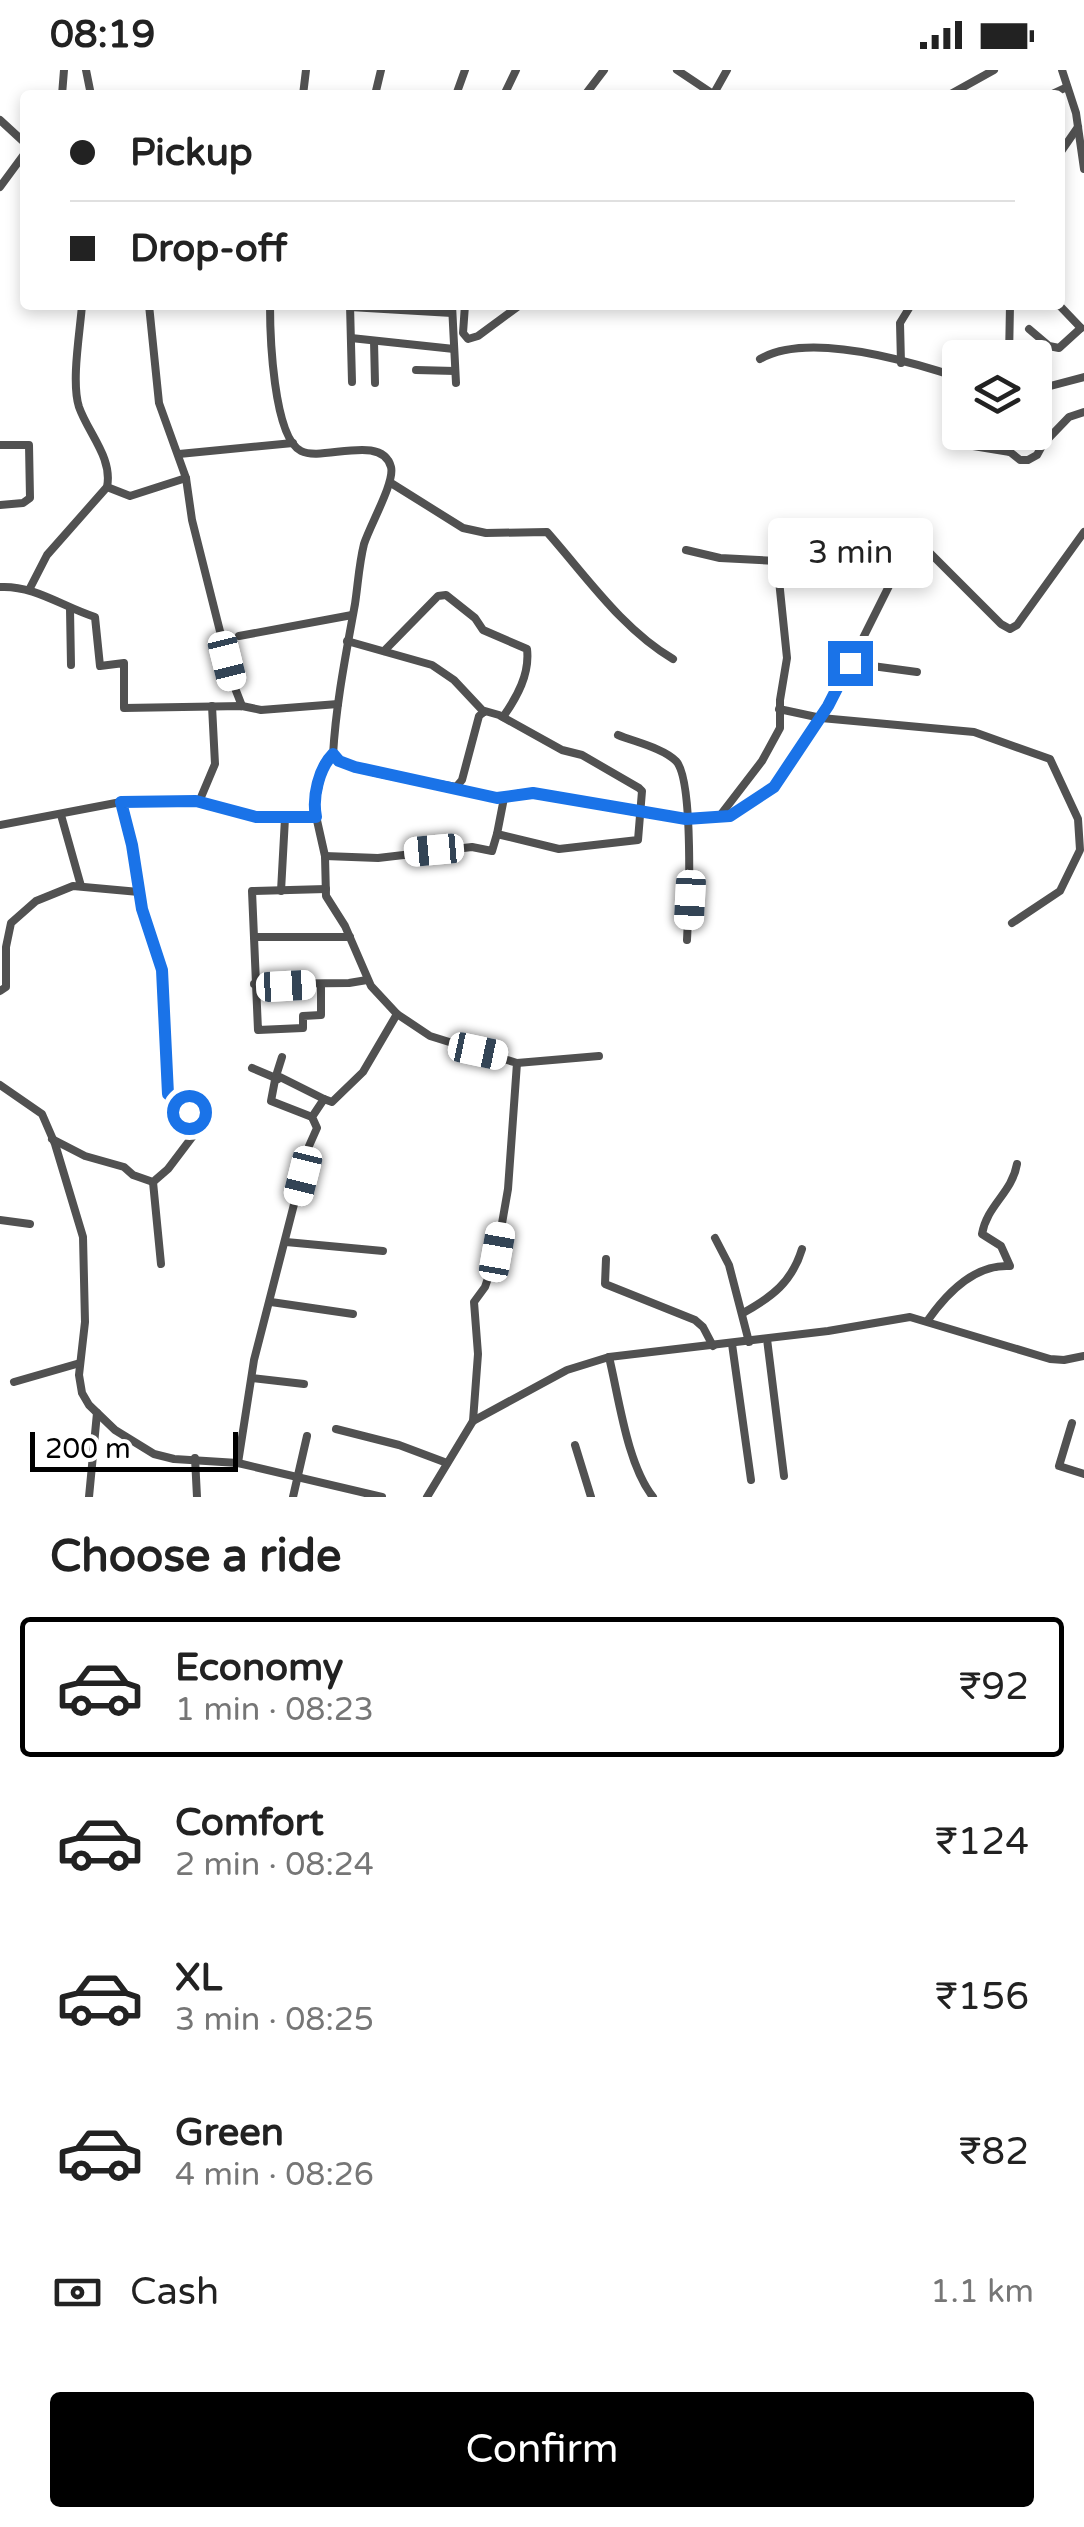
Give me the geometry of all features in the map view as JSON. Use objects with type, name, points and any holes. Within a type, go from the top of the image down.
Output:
[{"type":"street","points":[[589,90],[604,70]]},
{"type":"street","points":[[677,70],[706,90]]},
{"type":"street","points":[[958,90],[994,70]]},
{"type":"street","points":[[1062,70],[1078,127],[1084,169]]},
{"type":"street","points":[[1061,90],[1067,87]]},
{"type":"street","points":[[0,120],[20,138]]},
{"type":"street","points":[[1065,146],[1078,127]]},
{"type":"street","points":[[0,187],[20,161]]},
{"type":"street","points":[[29,590],[47,556],[107,487],[106,462],[78,404],[82,310]]},
{"type":"street","points":[[150,310],[159,403],[186,478],[192,520],[242,706]]},
{"type":"street","points":[[270,310],[274,383],[281,417],[293,442],[302,452],[309,453],[373,450],[386,456],[391,466],[392,483],[369,528],[357,574],[333,754],[324,763],[316,796],[331,908],[350,937],[367,980],[384,1003],[430,1036],[517,1063],[599,1056]]},
{"type":"street","points":[[350,310],[352,382]]},
{"type":"street","points":[[452,310],[456,383]]},
{"type":"street","points":[[465,310],[463,333],[468,340],[513,310]]},
{"type":"street","points":[[901,363],[900,323],[908,310]]},
{"type":"street","points":[[1009,340],[1010,310]]},
{"type":"street","points":[[1029,329],[1049,346],[1059,348],[1082,330],[1064,310]]},
{"type":"street","points":[[351,338],[454,349]]},
{"type":"street","points":[[374,341],[375,383]]},
{"type":"street","points":[[760,360],[778,351],[836,348],[876,354],[942,373]]},
{"type":"street","points":[[416,370],[455,371]]},
{"type":"street","points":[[1052,385],[1084,377]]},
{"type":"street","points":[[997,450],[1010,452],[1020,460],[1038,455],[1068,417],[1084,412]]},
{"type":"street","points":[[179,454],[293,442]]},
{"type":"street","points":[[0,445],[28,445],[30,498],[23,504],[0,505]]},
{"type":"street","points":[[107,487],[130,496],[186,478]]},
{"type":"street","points":[[392,483],[463,528],[486,533],[547,532],[650,646],[674,659]]},
{"type":"street","points":[[719,818],[762,760],[780,728],[787,658],[777,562],[782,534],[907,550],[925,548],[1010,629],[1017,625],[1084,532]]},
{"type":"street","points":[[686,550],[720,558],[777,562]]},
{"type":"street","points":[[333,754],[355,767],[504,798],[521,793],[559,796],[686,819],[730,816],[774,787],[821,718],[907,550]]},
{"type":"street","points":[[0,587],[29,590],[94,618],[100,666],[124,663],[124,708],[242,706],[261,710],[338,704]]},
{"type":"street","points":[[384,651],[438,596],[446,595],[484,630],[528,649],[518,696],[503,717]]},
{"type":"street","points":[[70,609],[71,665]]},
{"type":"street","points":[[239,636],[352,615]]},
{"type":"street","points":[[347,641],[432,666],[454,680],[484,712],[503,717],[562,750],[582,754],[642,791],[638,840],[559,849],[497,834]]},
{"type":"street","points":[[850,663],[917,672]]},
{"type":"street","points":[[199,802],[215,764],[212,706]]},
{"type":"street","points":[[779,710],[821,718],[974,732],[1050,759],[1078,819],[1080,850],[1060,892],[1012,923]]},
{"type":"street","points":[[456,788],[462,780],[479,716],[484,712]]},
{"type":"street","points":[[618,736],[672,757],[683,770],[692,860],[688,940]]},
{"type":"street","points":[[325,856],[378,858],[472,846],[492,851],[504,798]]},
{"type":"street","points":[[0,825],[121,802],[199,802],[256,817],[316,817]]},
{"type":"street","points":[[121,802],[142,909],[162,970],[168,1094],[200,1121],[168,1170],[152,1182]]},
{"type":"street","points":[[62,815],[81,886]]},
{"type":"street","points":[[281,891],[286,818]]},
{"type":"street","points":[[0,990],[6,987],[6,947],[11,923],[36,901],[73,886],[140,892]]},
{"type":"street","points":[[321,984],[321,1016],[303,1016],[303,1028],[258,1030],[252,892],[326,890]]},
{"type":"street","points":[[254,937],[350,937]]},
{"type":"street","points":[[254,984],[367,980]]},
{"type":"street","points":[[252,1068],[332,1102],[363,1072],[397,1014]]},
{"type":"street","points":[[238,1463],[252,1378],[309,1146],[317,1128],[312,1117],[272,1101],[270,1096],[282,1057]]},
{"type":"street","points":[[474,1421],[478,1354],[474,1302],[485,1287],[503,1220],[512,1161],[517,1063]]},
{"type":"street","points":[[0,1085],[42,1114],[82,1236],[82,1393],[97,1414],[154,1454],[297,1474],[382,1497]]},
{"type":"street","points":[[312,1117],[324,1099]]},
{"type":"street","points":[[52,1139],[152,1182]]},
{"type":"street","points":[[928,1320],[955,1287],[996,1265],[1010,1266],[1001,1246],[982,1234],[985,1219],[1005,1195],[1017,1164]]},
{"type":"street","points":[[152,1182],[161,1264]]},
{"type":"street","points":[[0,1220],[30,1224]]},
{"type":"street","points":[[715,1238],[729,1265],[749,1342]]},
{"type":"street","points":[[286,1242],[384,1251]]},
{"type":"street","points":[[743,1313],[786,1284],[802,1250]]},
{"type":"street","points":[[606,1258],[606,1284],[695,1320],[712,1346]]},
{"type":"street","points":[[271,1302],[353,1314]]},
{"type":"street","points":[[427,1497],[474,1421],[566,1370],[609,1357],[766,1340],[910,1317],[1050,1359],[1084,1356]]},
{"type":"street","points":[[766,1340],[784,1476]]},
{"type":"street","points":[[732,1344],[751,1480]]},
{"type":"street","points":[[609,1357],[630,1446],[652,1497]]},
{"type":"street","points":[[14,1382],[80,1363]]},
{"type":"street","points":[[252,1378],[304,1384]]},
{"type":"street","points":[[89,1497],[97,1414]]},
{"type":"street","points":[[1072,1423],[1059,1466],[1084,1474]]},
{"type":"street","points":[[336,1429],[399,1445],[447,1463]]},
{"type":"street","points":[[293,1497],[307,1436]]},
{"type":"street","points":[[575,1445],[591,1497]]},
{"type":"street","points":[[194,1458],[197,1497]]},
{"type":"route","points":[[189,1112],[168,1094],[162,970],[142,909],[121,802],[196,801],[256,817],[316,817],[314,806],[324,763],[333,754],[355,767],[482,796],[504,798],[533,793],[693,820],[730,816],[774,787],[828,706],[850,663]]}]
